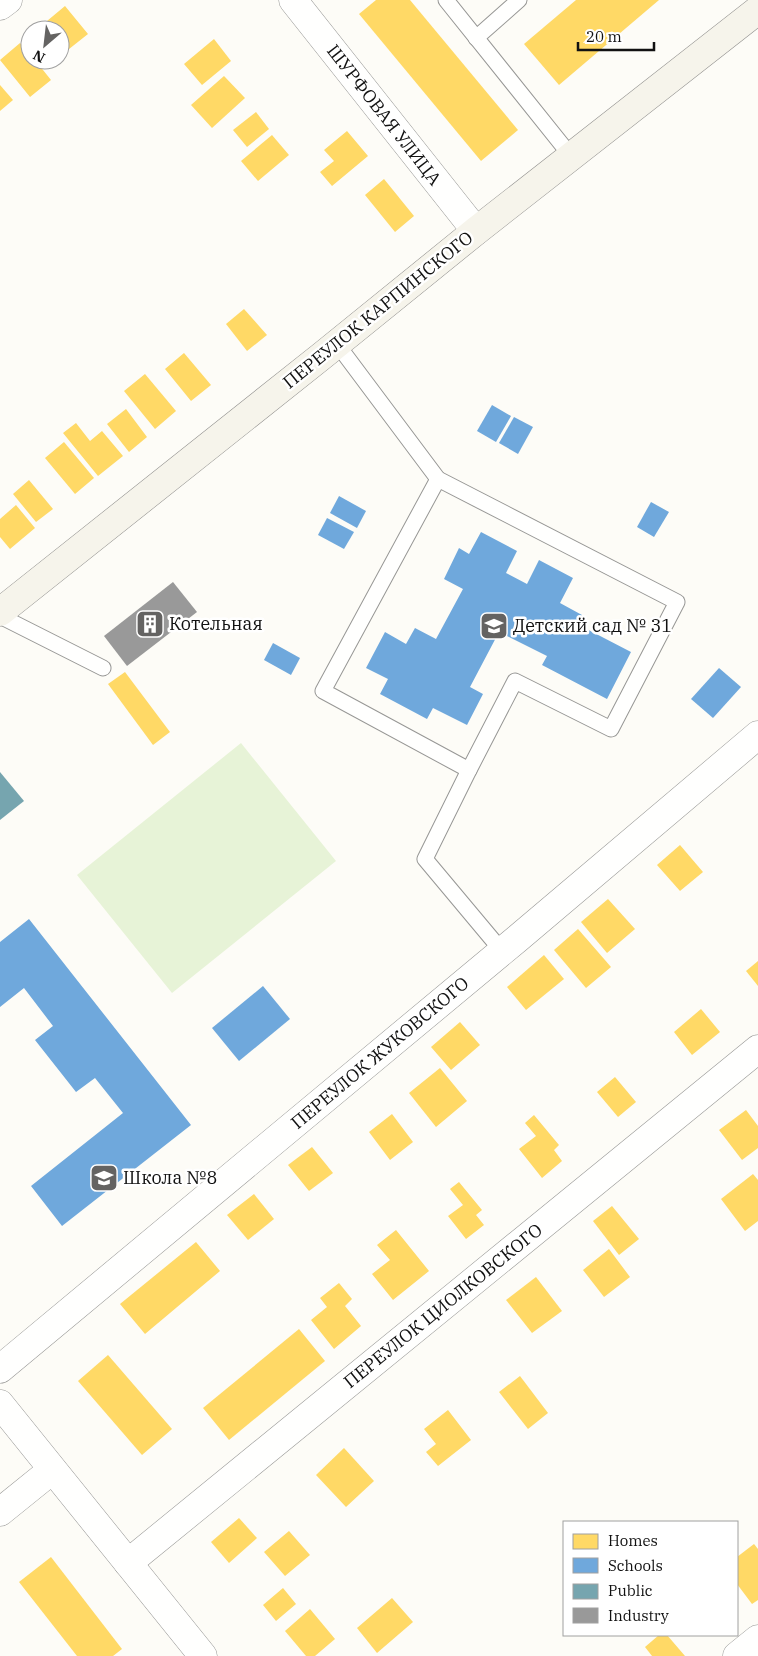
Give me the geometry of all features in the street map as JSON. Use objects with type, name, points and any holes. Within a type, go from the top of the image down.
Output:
[{"type":"street","points":[[0,6],[8,0]]},
{"type":"street","name":"ШУРФОВАЯ УЛИЦА","points":[[293,0],[476,231]]},
{"type":"street","name":"ПЕРЕУЛОК КАРПИНСКОГО","points":[[0,614],[476,231],[758,10]]},
{"type":"street","name":"ПЕРЕУЛОК ЖУКОВСКОГО","points":[[0,1368],[502,951],[758,735]]},
{"type":"street","name":"ПЕРЕУЛОК ЦИОЛКОВСКОГО","points":[[128,1563],[758,1049]]},
{"type":"street","points":[[0,1404],[203,1656]]},
{"type":"street","points":[[0,1512],[52,1470]]},
{"type":"street","points":[[737,1656],[758,1639]]},
{"type":"lane","points":[[446,0],[571,156]]},
{"type":"lane","points":[[476,38],[519,0]]},
{"type":"lane","points":[[337,344],[438,479],[677,602],[611,729],[515,681],[469,770],[425,859],[502,951]]},
{"type":"lane","points":[[438,479],[323,691],[469,770]]},
{"type":"lane","points":[[0,614],[103,668]]},
{"type":"green space","points":[[241,743],[336,861],[172,993],[77,875]]},
{"type":"building: Homes","points":[[376,0],[410,0],[518,130],[481,161],[359,14]]},
{"type":"building: Homes","points":[[576,0],[659,0],[559,85],[524,44]]},
{"type":"building: Homes","points":[[65,6],[88,34],[70,48],[70,20],[48,20]]},
{"type":"building: Homes","points":[[214,39],[231,61],[202,85],[184,64]]},
{"type":"building: Homes","points":[[20,43],[20,70],[43,70],[51,80],[30,97],[0,60]]},
{"type":"building: Homes","points":[[224,76],[245,98],[212,128],[191,105]]},
{"type":"building: Homes","points":[[0,85],[13,100],[0,111]]},
{"type":"building: Homes","points":[[256,112],[269,129],[247,147],[233,130]]},
{"type":"building: Homes","points":[[347,131],[368,156],[332,186],[320,172],[334,161],[324,150]]},
{"type":"building: Homes","points":[[272,135],[289,155],[258,181],[241,161]]},
{"type":"building: Homes","points":[[384,179],[414,216],[395,232],[365,195]]},
{"type":"building: Homes","points":[[244,309],[267,335],[247,351],[226,324]]},
{"type":"building: Homes","points":[[184,353],[211,385],[191,401],[165,369]]},
{"type":"building: Homes","points":[[145,374],[176,411],[155,429],[124,391]]},
{"type":"building: Homes","points":[[126,409],[147,437],[129,452],[107,424]]},
{"type":"building: Homes","points":[[76,423],[90,441],[102,431],[123,456],[98,476],[63,433]]},
{"type":"building: Homes","points":[[64,442],[94,478],[75,494],[45,458]]},
{"type":"building: Homes","points":[[29,480],[53,509],[36,522],[13,494]]},
{"type":"building: Homes","points":[[16,505],[35,528],[10,549],[0,537],[0,519]]},
{"type":"building: Homes","points":[[125,672],[170,732],[153,745],[108,684]]},
{"type":"building: Homes","points":[[680,845],[703,872],[680,891],[657,865]]},
{"type":"building: Homes","points":[[608,899],[635,929],[607,953],[581,922]]},
{"type":"building: Homes","points":[[578,929],[611,967],[586,988],[554,950]]},
{"type":"building: Homes","points":[[544,955],[564,979],[526,1010],[507,987]]},
{"type":"building: Homes","points":[[758,961],[758,986],[746,971]]},
{"type":"building: Homes","points":[[701,1009],[720,1032],[692,1055],[674,1032]]},
{"type":"building: Homes","points":[[460,1022],[480,1045],[451,1070],[431,1047]]},
{"type":"building: Homes","points":[[440,1068],[467,1101],[436,1127],[409,1093]]},
{"type":"building: Homes","points":[[615,1077],[636,1102],[618,1117],[597,1092]]},
{"type":"building: Homes","points":[[746,1110],[758,1126],[758,1148],[742,1160],[719,1130]]},
{"type":"building: Homes","points":[[392,1114],[413,1142],[390,1160],[369,1132]]},
{"type":"building: Homes","points":[[534,1115],[559,1145],[554,1150],[562,1161],[542,1178],[519,1149],[536,1136],[525,1123]]},
{"type":"building: Homes","points":[[312,1147],[333,1173],[309,1191],[288,1165]]},
{"type":"building: Homes","points":[[753,1174],[758,1180],[758,1221],[745,1231],[721,1199]]},
{"type":"building: Homes","points":[[459,1182],[482,1210],[476,1215],[484,1225],[466,1239],[448,1216],[463,1205],[450,1189]]},
{"type":"building: Homes","points":[[254,1194],[274,1219],[248,1240],[227,1215]]},
{"type":"building: Homes","points":[[612,1206],[639,1239],[619,1255],[593,1221]]},
{"type":"building: Homes","points":[[396,1230],[429,1271],[393,1300],[372,1274],[390,1260],[377,1245]]},
{"type":"building: Homes","points":[[196,1242],[220,1271],[145,1334],[120,1304]]},
{"type":"building: Homes","points":[[609,1249],[630,1277],[604,1297],[583,1270]]},
{"type":"building: Homes","points":[[536,1277],[562,1311],[532,1333],[506,1300]]},
{"type":"building: Homes","points":[[339,1283],[352,1299],[345,1306],[361,1326],[334,1349],[311,1320],[327,1307],[320,1298]]},
{"type":"building: Homes","points":[[299,1329],[325,1361],[229,1440],[203,1408]]},
{"type":"building: Homes","points":[[108,1355],[172,1429],[142,1455],[78,1381]]},
{"type":"building: Homes","points":[[520,1376],[548,1413],[528,1429],[499,1392]]},
{"type":"building: Homes","points":[[448,1410],[471,1440],[438,1466],[426,1452],[436,1444],[424,1429]]},
{"type":"building: Homes","points":[[344,1448],[374,1481],[346,1507],[316,1475]]},
{"type":"building: Homes","points":[[239,1518],[257,1538],[229,1563],[211,1542]]},
{"type":"building: Homes","points":[[289,1531],[310,1555],[285,1576],[264,1552]]},
{"type":"building: Homes","points":[[754,1544],[758,1549],[758,1600],[752,1604],[738,1585],[738,1556]]},
{"type":"building: Homes","points":[[51,1557],[122,1649],[113,1656],[77,1656],[19,1582]]},
{"type":"building: Homes","points":[[283,1588],[296,1604],[276,1621],[263,1605]]},
{"type":"building: Homes","points":[[392,1598],[413,1622],[377,1653],[357,1628]]},
{"type":"building: Homes","points":[[310,1609],[335,1639],[315,1656],[306,1656],[285,1631]]},
{"type":"building: Homes","points":[[658,1636],[668,1636],[685,1656],[652,1656],[645,1647]]},
{"type":"building: Schools","points":[[492,405],[511,416],[496,442],[477,431]]},
{"type":"building: Schools","points":[[514,417],[533,427],[518,454],[499,443]]},
{"type":"building: Schools","points":[[339,496],[366,511],[357,528],[330,513]]},
{"type":"building: Schools","points":[[651,502],[669,512],[654,537],[637,527]]},
{"type":"building: Schools","points":[[327,518],[354,532],[344,549],[318,535]]},
{"type":"building: Schools","points":[[481,532],[517,551],[506,573],[527,584],[539,560],[573,578],[560,603],[582,615],[577,624],[631,652],[607,699],[542,665],[547,656],[499,632],[470,687],[483,694],[467,725],[433,708],[427,719],[380,694],[388,679],[366,668],[385,632],[406,644],[415,628],[436,639],[463,589],[444,579],[459,548],[469,554]]},
{"type":"building: Schools","points":[[273,643],[300,658],[291,675],[264,660]]},
{"type":"building: Schools","points":[[719,668],[741,687],[713,718],[691,699]]},
{"type":"building: Schools","points":[[29,919],[191,1125],[62,1226],[31,1186],[123,1113],[95,1078],[76,1092],[35,1040],[53,1026],[24,988],[0,1007],[0,942]]},
{"type":"building: Schools","points":[[263,986],[290,1019],[239,1061],[212,1028]]},
{"type":"building: Public","points":[[0,772],[24,801],[0,820]]},
{"type":"building: Industry","name":"Котельная","points":[[173,582],[197,612],[127,666],[104,636]]},
{"type":"place","name":"Котельная","points":[[150,624]]},
{"type":"place","name":"Детский сад № 31","points":[[494,626]]},
{"type":"place","name":"Школа №8","points":[[104,1178]]}]
